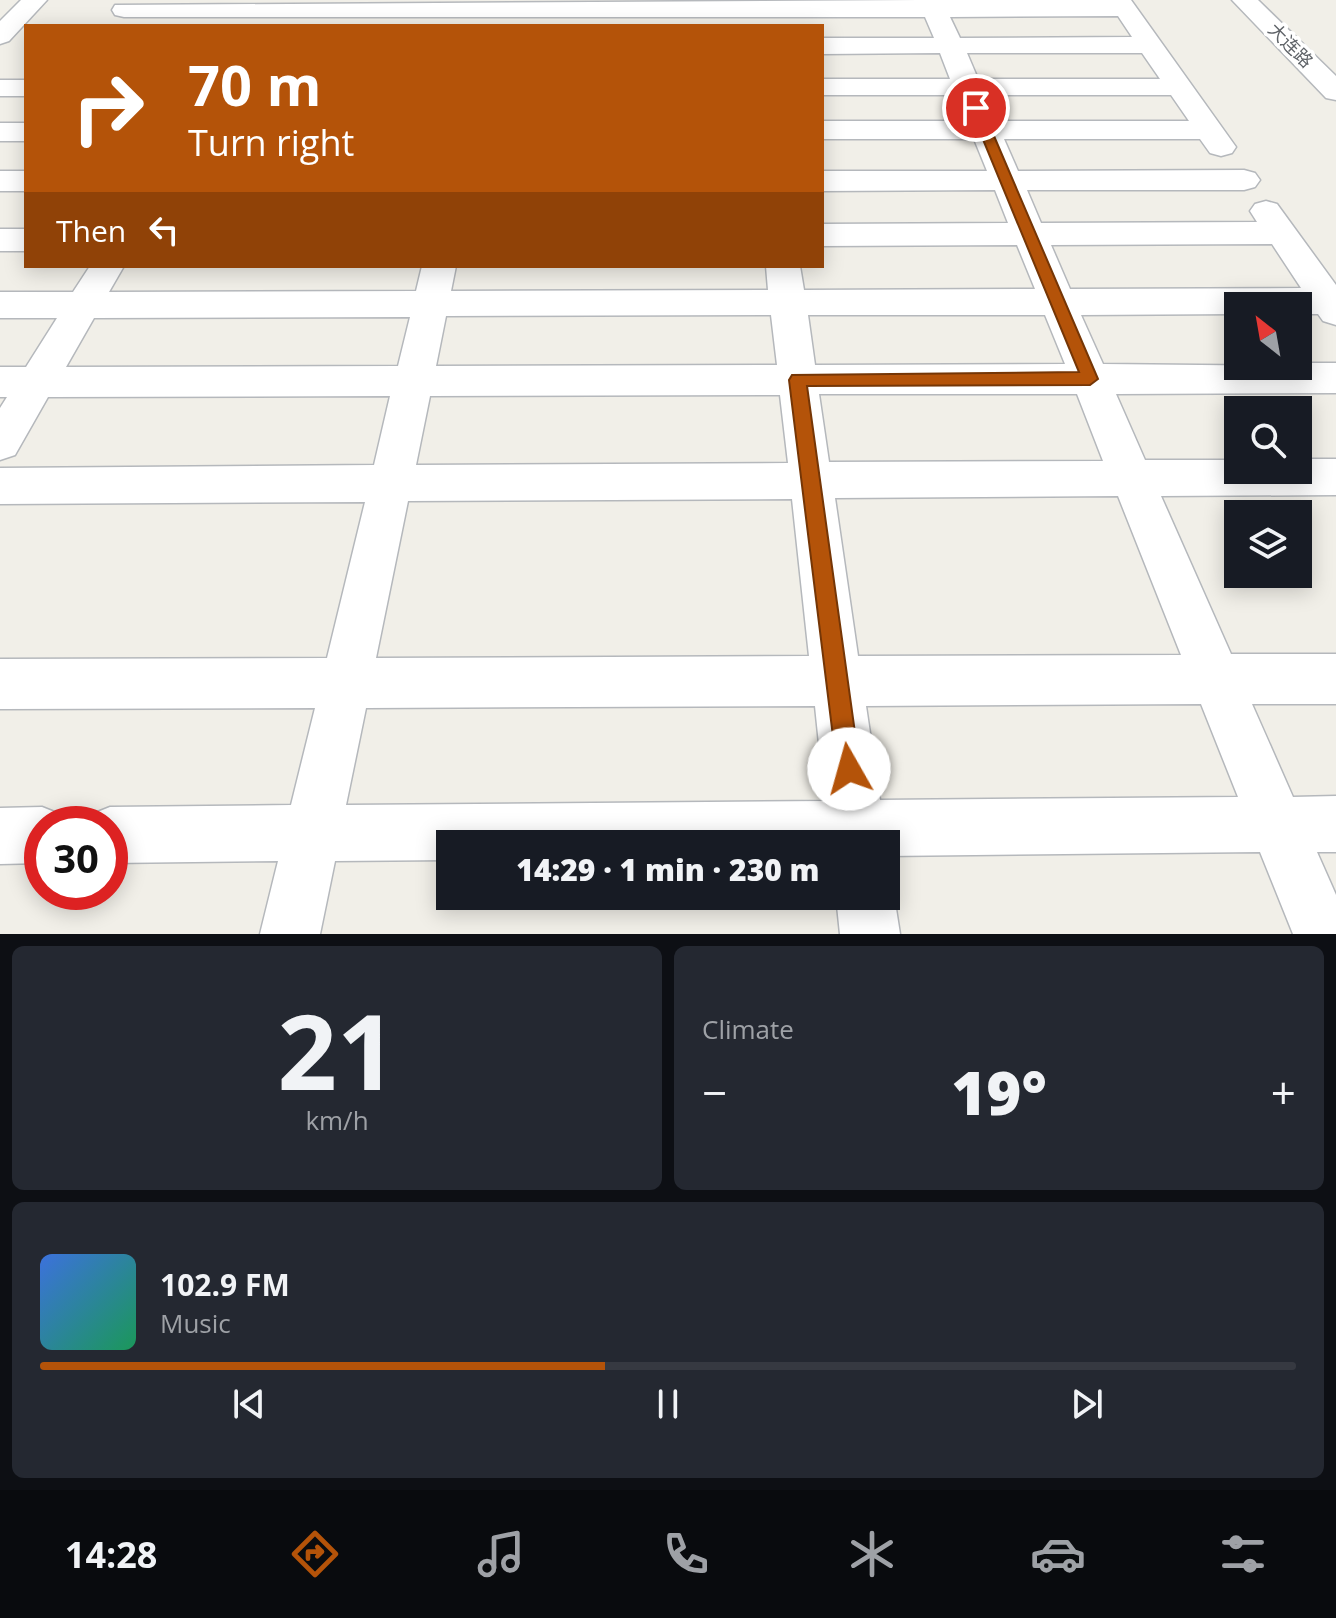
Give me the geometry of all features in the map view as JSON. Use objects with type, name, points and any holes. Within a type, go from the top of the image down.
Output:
[{"type":"street","points":[[0,36],[35,0]]},
{"type":"street","name":"大连路","points":[[1244,0],[1336,92]]},
{"type":"street","points":[[824,46],[938,18],[1122,4],[1332,306]]},
{"type":"street","points":[[124,10],[256,18],[496,12],[750,12],[938,18],[1151,45]]},
{"type":"street","points":[[938,18],[1323,934]]},
{"type":"street","points":[[0,47],[24,47]]},
{"type":"street","points":[[824,87],[1179,87]]},
{"type":"street","points":[[0,88],[24,88]]},
{"type":"street","points":[[824,130],[1209,130]]},
{"type":"street","points":[[0,132],[24,132]]},
{"type":"street","points":[[824,181],[1244,180]]},
{"type":"street","points":[[0,181],[24,181]]},
{"type":"street","points":[[824,235],[1281,233]]},
{"type":"street","points":[[0,240],[24,240]]},
{"type":"street","points":[[0,443],[18,382],[83,305],[106,268]]},
{"type":"street","points":[[0,305],[83,305],[435,285],[786,284],[1057,302],[1332,306]]},
{"type":"street","points":[[786,284],[856,830]]},
{"type":"street","points":[[290,934],[435,285]]},
{"type":"street","points":[[18,382],[1336,378]]},
{"type":"street","points":[[0,486],[1336,477]]},
{"type":"street","points":[[0,684],[1336,679]]},
{"type":"street","points":[[900,835],[1336,824]]},
{"type":"street","points":[[128,835],[436,834]]},
{"type":"street","points":[[0,836],[24,835]]},
{"type":"street","points":[[867,910],[870,934]]},
{"type":"route","points":[[849,769],[798,380],[1090,379],[976,108]]}]
